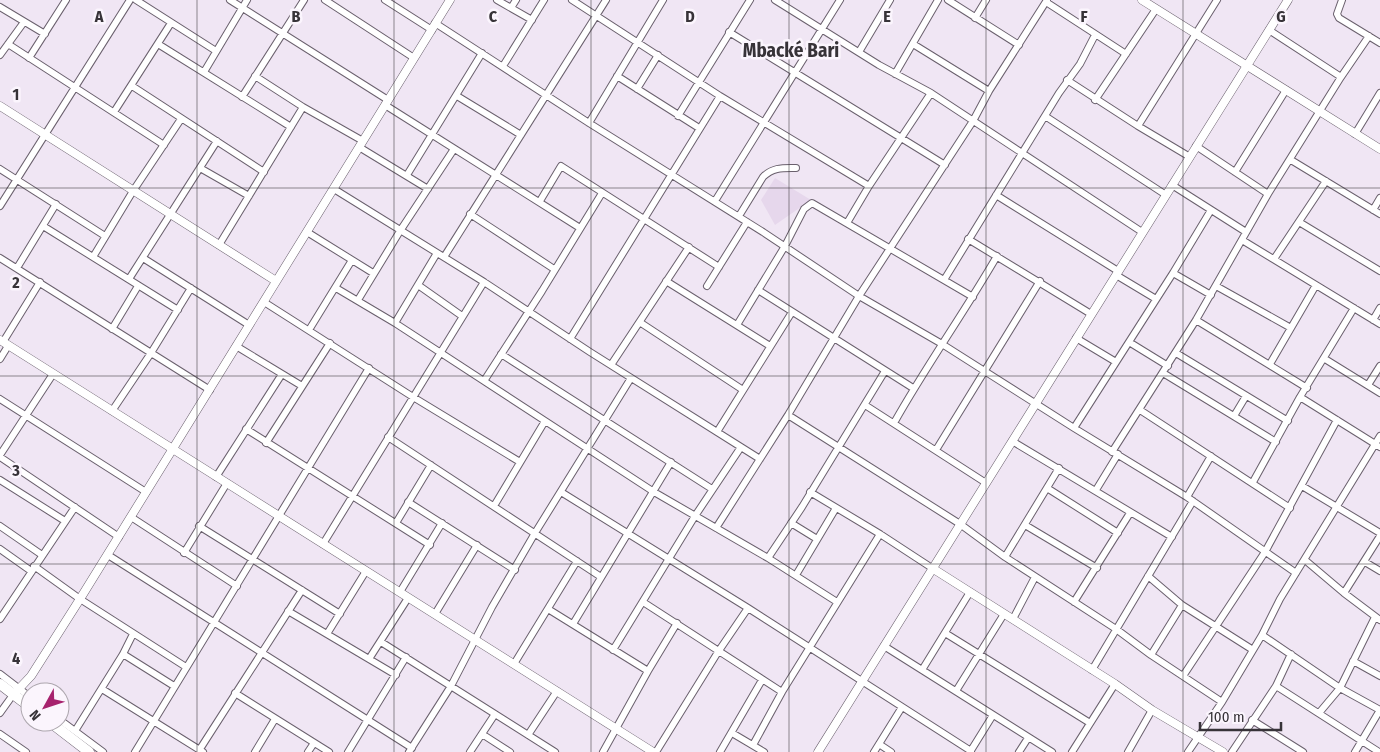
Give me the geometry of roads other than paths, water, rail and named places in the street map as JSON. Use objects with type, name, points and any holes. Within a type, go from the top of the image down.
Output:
[{"type":"main road","points":[[0,684],[20,699]]},
{"type":"main road","points":[[0,691],[14,694],[20,702]]},
{"type":"main road","points":[[54,732],[78,750],[90,752]]},
{"type":"main road","points":[[60,732],[78,750]]},
{"type":"street","points":[[29,58],[66,0]]},
{"type":"street","points":[[0,206],[130,0]]},
{"type":"street","points":[[136,0],[216,51]]},
{"type":"street","points":[[230,0],[432,135],[540,201],[580,228]]},
{"type":"street","points":[[204,72],[248,0]]},
{"type":"street","points":[[242,97],[304,0]]},
{"type":"street","points":[[325,0],[414,58]]},
{"type":"street","points":[[385,0],[503,66],[546,96],[715,201],[859,296],[942,344],[1190,499],[1296,573]]},
{"type":"street","points":[[0,712],[31,676],[108,555],[449,0]]},
{"type":"street","points":[[497,0],[532,20]]},
{"type":"street","points":[[512,8],[516,0]]},
{"type":"street","points":[[503,66],[544,0]]},
{"type":"street","points":[[572,0],[720,96],[869,186]]},
{"type":"street","points":[[444,257],[606,0]]},
{"type":"street","points":[[589,123],[663,0]]},
{"type":"street","points":[[678,116],[750,0]]},
{"type":"street","points":[[715,201],[840,0]]},
{"type":"street","points":[[859,52],[890,0]]},
{"type":"street","points":[[895,74],[938,0]]},
{"type":"street","points":[[948,0],[1019,45]]},
{"type":"street","points":[[975,18],[986,0]]},
{"type":"street","points":[[1138,126],[1217,0]]},
{"type":"street","points":[[818,752],[1288,0]]},
{"type":"street","points":[[1342,0],[1336,14],[1339,18],[1380,43]]},
{"type":"street","points":[[777,1],[895,74],[931,93],[1142,232]]},
{"type":"street","points":[[716,528],[788,416],[859,296],[973,121],[989,91],[1046,1],[1126,54]]},
{"type":"street","points":[[1146,1],[1380,149]]},
{"type":"street","points":[[0,7],[44,34]]},
{"type":"street","points":[[1095,100],[1156,9]]},
{"type":"street","points":[[0,55],[24,22]]},
{"type":"street","points":[[114,112],[172,23]]},
{"type":"street","points":[[1269,30],[1341,77]]},
{"type":"street","points":[[729,32],[944,165]]},
{"type":"street","points":[[944,280],[1045,116],[1080,64],[1095,35]]},
{"type":"street","points":[[1096,490],[1115,453],[1211,295],[1268,194],[1291,160],[1341,77],[1369,36]]},
{"type":"street","points":[[8,44],[164,145]]},
{"type":"street","points":[[158,44],[291,127]]},
{"type":"street","points":[[913,44],[989,91]]},
{"type":"street","points":[[407,175],[482,53]]},
{"type":"street","points":[[637,89],[658,55]]},
{"type":"street","points":[[255,76],[428,189]]},
{"type":"street","points":[[617,76],[678,116],[700,128]]},
{"type":"street","points":[[1068,80],[1095,100],[1190,156]]},
{"type":"street","points":[[132,86],[264,172]]},
{"type":"street","points":[[1235,172],[1286,90]]},
{"type":"street","points":[[847,223],[869,186],[931,93]]},
{"type":"street","points":[[457,96],[521,135]]},
{"type":"street","points":[[570,339],[720,96]]},
{"type":"street","points":[[1356,134],[1379,97]]},
{"type":"street","points":[[0,106],[276,281]]},
{"type":"street","points":[[219,244],[303,107]]},
{"type":"street","points":[[1045,116],[1166,195]]},
{"type":"street","points":[[93,257],[181,119]]},
{"type":"street","points":[[129,279],[217,141]]},
{"type":"street","points":[[1196,146],[1268,194]]},
{"type":"street","points":[[358,300],[400,230],[454,149]]},
{"type":"street","points":[[1291,160],[1380,214]]},
{"type":"street","points":[[540,201],[562,166],[719,268]]},
{"type":"street","points":[[200,168],[249,196]]},
{"type":"street","points":[[738,216],[768,172],[775,168],[796,168]]},
{"type":"street","points":[[0,169],[105,236]]},
{"type":"street","points":[[1274,259],[1326,181]]},
{"type":"street","points":[[1172,185],[1246,232]]},
{"type":"street","points":[[334,188],[760,459]]},
{"type":"street","points":[[484,381],[602,193]]},
{"type":"street","points":[[996,195],[1156,299]]},
{"type":"street","points":[[1373,210],[1380,198]]},
{"type":"street","points":[[737,325],[785,246],[804,209],[812,203],[973,297]]},
{"type":"street","points":[[17,268],[56,204]]},
{"type":"street","points":[[1074,428],[1211,210]]},
{"type":"street","points":[[470,214],[554,269]]},
{"type":"street","points":[[707,286],[747,222]]},
{"type":"street","points":[[1299,222],[1380,271]]},
{"type":"street","points":[[43,226],[178,310]]},
{"type":"street","points":[[307,232],[373,273]]},
{"type":"street","points":[[968,239],[1092,314]]},
{"type":"street","points":[[1242,240],[1380,324]]},
{"type":"street","points":[[611,365],[688,247]]},
{"type":"street","points":[[395,323],[437,254]]},
{"type":"street","points":[[894,423],[913,388],[973,297],[997,256]]},
{"type":"street","points":[[0,258],[210,390]]},
{"type":"street","points":[[143,258],[249,325]]},
{"type":"street","points":[[309,330],[352,260]]},
{"type":"street","points":[[1173,273],[1211,295]]},
{"type":"street","points":[[666,281],[770,346]]},
{"type":"street","points":[[0,359],[4,343],[40,282]]},
{"type":"street","points":[[323,544],[484,282]]},
{"type":"street","points":[[936,450],[1040,282]]},
{"type":"street","points":[[418,285],[462,316]]},
{"type":"street","points":[[1270,364],[1316,285]]},
{"type":"street","points":[[112,329],[138,286]]},
{"type":"street","points":[[1216,286],[1290,328]]},
{"type":"street","points":[[112,411],[191,288]]},
{"type":"street","points":[[336,288],[395,323],[654,492],[768,558],[838,602]]},
{"type":"street","points":[[758,290],[913,388]]},
{"type":"street","points":[[264,302],[413,397],[520,462]]},
{"type":"street","points":[[1253,482],[1300,397],[1325,359],[1354,308]]},
{"type":"street","points":[[1373,320],[1380,308]]},
{"type":"street","points":[[717,432],[792,312]]},
{"type":"street","points":[[1196,320],[1307,388]]},
{"type":"street","points":[[640,323],[743,390]]},
{"type":"street","points":[[1076,338],[1116,362]]},
{"type":"street","points":[[1129,342],[1168,366]]},
{"type":"street","points":[[4,343],[655,752],[748,608]]},
{"type":"street","points":[[266,443],[330,343]]},
{"type":"street","points":[[236,346],[302,386]]},
{"type":"street","points":[[1176,353],[1288,421]]},
{"type":"street","points":[[501,354],[712,489]]},
{"type":"street","points":[[1325,359],[1380,393]]},
{"type":"street","points":[[1368,385],[1380,366]]},
{"type":"street","points":[[135,752],[369,368]]},
{"type":"street","points":[[768,558],[885,371]]},
{"type":"street","points":[[53,374],[0,456],[119,537]]},
{"type":"street","points":[[216,476],[282,374]]},
{"type":"street","points":[[1162,374],[1276,442]]},
{"type":"street","points":[[108,555],[368,719],[411,750],[451,686],[492,607],[535,533],[631,378]]},
{"type":"street","points":[[1234,416],[1246,396]]},
{"type":"street","points":[[1300,397],[1377,445]]},
{"type":"street","points":[[0,399],[146,492]]},
{"type":"street","points":[[865,405],[986,483]]},
{"type":"street","points":[[1140,410],[1253,482],[1290,508]]},
{"type":"street","points":[[788,416],[960,524],[1005,557],[1116,629],[1151,655],[1222,702]]},
{"type":"street","points":[[1183,676],[1265,552],[1336,420]]},
{"type":"street","points":[[494,506],[545,421]]},
{"type":"street","points":[[246,429],[430,545]]},
{"type":"street","points":[[1188,752],[1222,702],[1262,635],[1280,599],[1377,445],[1380,436]]},
{"type":"street","points":[[388,437],[601,577]]},
{"type":"street","points":[[1012,441],[1172,537]]},
{"type":"street","points":[[613,650],[695,516],[740,447]]},
{"type":"street","points":[[1092,670],[1172,537],[1212,456]]},
{"type":"street","points":[[573,624],[671,462]]},
{"type":"street","points":[[396,523],[431,465]]},
{"type":"street","points":[[1005,557],[1059,468]]},
{"type":"street","points":[[0,480],[65,521]]},
{"type":"street","points":[[184,552],[227,483]]},
{"type":"street","points":[[1302,486],[1380,534],[1365,562],[1344,593]]},
{"type":"street","points":[[1048,488],[1118,533]]},
{"type":"street","points":[[562,492],[748,608],[971,751],[993,715]]},
{"type":"street","points":[[810,492],[880,534],[1115,684],[1152,710],[1223,752]]},
{"type":"street","points":[[408,502],[514,570]]},
{"type":"street","points":[[0,620],[3,608],[75,506]]},
{"type":"street","points":[[796,575],[836,508]]},
{"type":"street","points":[[1074,602],[1130,513]]},
{"type":"street","points":[[131,517],[236,586]]},
{"type":"street","points":[[400,592],[442,523]]},
{"type":"street","points":[[791,523],[817,539]]},
{"type":"street","points":[[1025,525],[1097,568]]},
{"type":"street","points":[[0,526],[42,555]]},
{"type":"street","points":[[200,526],[340,614]]},
{"type":"street","points":[[753,745],[782,692],[880,534]]},
{"type":"street","points":[[434,614],[477,545]]},
{"type":"street","points":[[0,549],[186,667]]},
{"type":"street","points":[[1305,560],[1344,593],[1378,618],[1340,688],[1319,713]]},
{"type":"street","points":[[514,664],[577,561]]},
{"type":"street","points":[[1365,562],[1380,571]]},
{"type":"street","points":[[327,634],[366,571]]},
{"type":"street","points":[[1148,576],[1182,605],[1253,650]]},
{"type":"street","points":[[1013,619],[1035,577]]},
{"type":"street","points":[[102,689],[202,751],[235,693],[302,590]]},
{"type":"street","points":[[922,670],[970,592]]},
{"type":"street","points":[[369,659],[408,598]]},
{"type":"street","points":[[643,602],[782,692]]},
{"type":"street","points":[[1151,655],[1182,605]]},
{"type":"street","points":[[548,609],[648,671]]},
{"type":"street","points":[[288,611],[396,675]]},
{"type":"street","points":[[956,691],[1004,614]]},
{"type":"street","points":[[603,752],[677,623]]},
{"type":"street","points":[[944,633],[1090,723]]},
{"type":"street","points":[[75,731],[123,654],[133,634]]},
{"type":"street","points":[[1262,635],[1340,688],[1380,710],[1355,752]]},
{"type":"street","points":[[380,642],[555,752]]},
{"type":"street","points":[[884,646],[1052,752]]},
{"type":"street","points":[[123,654],[174,686]]},
{"type":"street","points":[[1232,752],[1276,686],[1291,654]]},
{"type":"street","points":[[348,752],[406,657]]},
{"type":"street","points":[[1353,661],[1380,676]]},
{"type":"street","points":[[0,674],[14,694],[20,695]]},
{"type":"street","points":[[720,752],[762,680]]},
{"type":"street","points":[[1072,752],[1115,684]]},
{"type":"street","points":[[1276,686],[1379,752]]},
{"type":"street","points":[[528,735],[557,691]]},
{"type":"street","points":[[235,693],[329,752]]},
{"type":"street","points":[[874,752],[902,707]]},
{"type":"street","points":[[1128,752],[1152,710]]},
{"type":"street","points":[[470,752],[495,714]]},
{"type":"street","points":[[255,752],[275,719]]},
{"type":"street","points":[[1252,720],[1303,752]]},
{"type":"street","points":[[70,727],[103,752]]},
{"type":"street","points":[[732,733],[764,752]]},
{"type":"street","points":[[0,734],[26,752]]},
{"type":"street","points":[[482,734],[510,752]]},
{"type":"street","points":[[1020,752],[1028,738]]},
{"type":"street","points":[[308,752],[314,743]]},
{"type":"street","points":[[879,744],[891,752]]},
{"type":"street","points":[[10,752],[16,745]]},
{"type":"district","name":"Mbacké Bari","points":[[791,50]]}]
